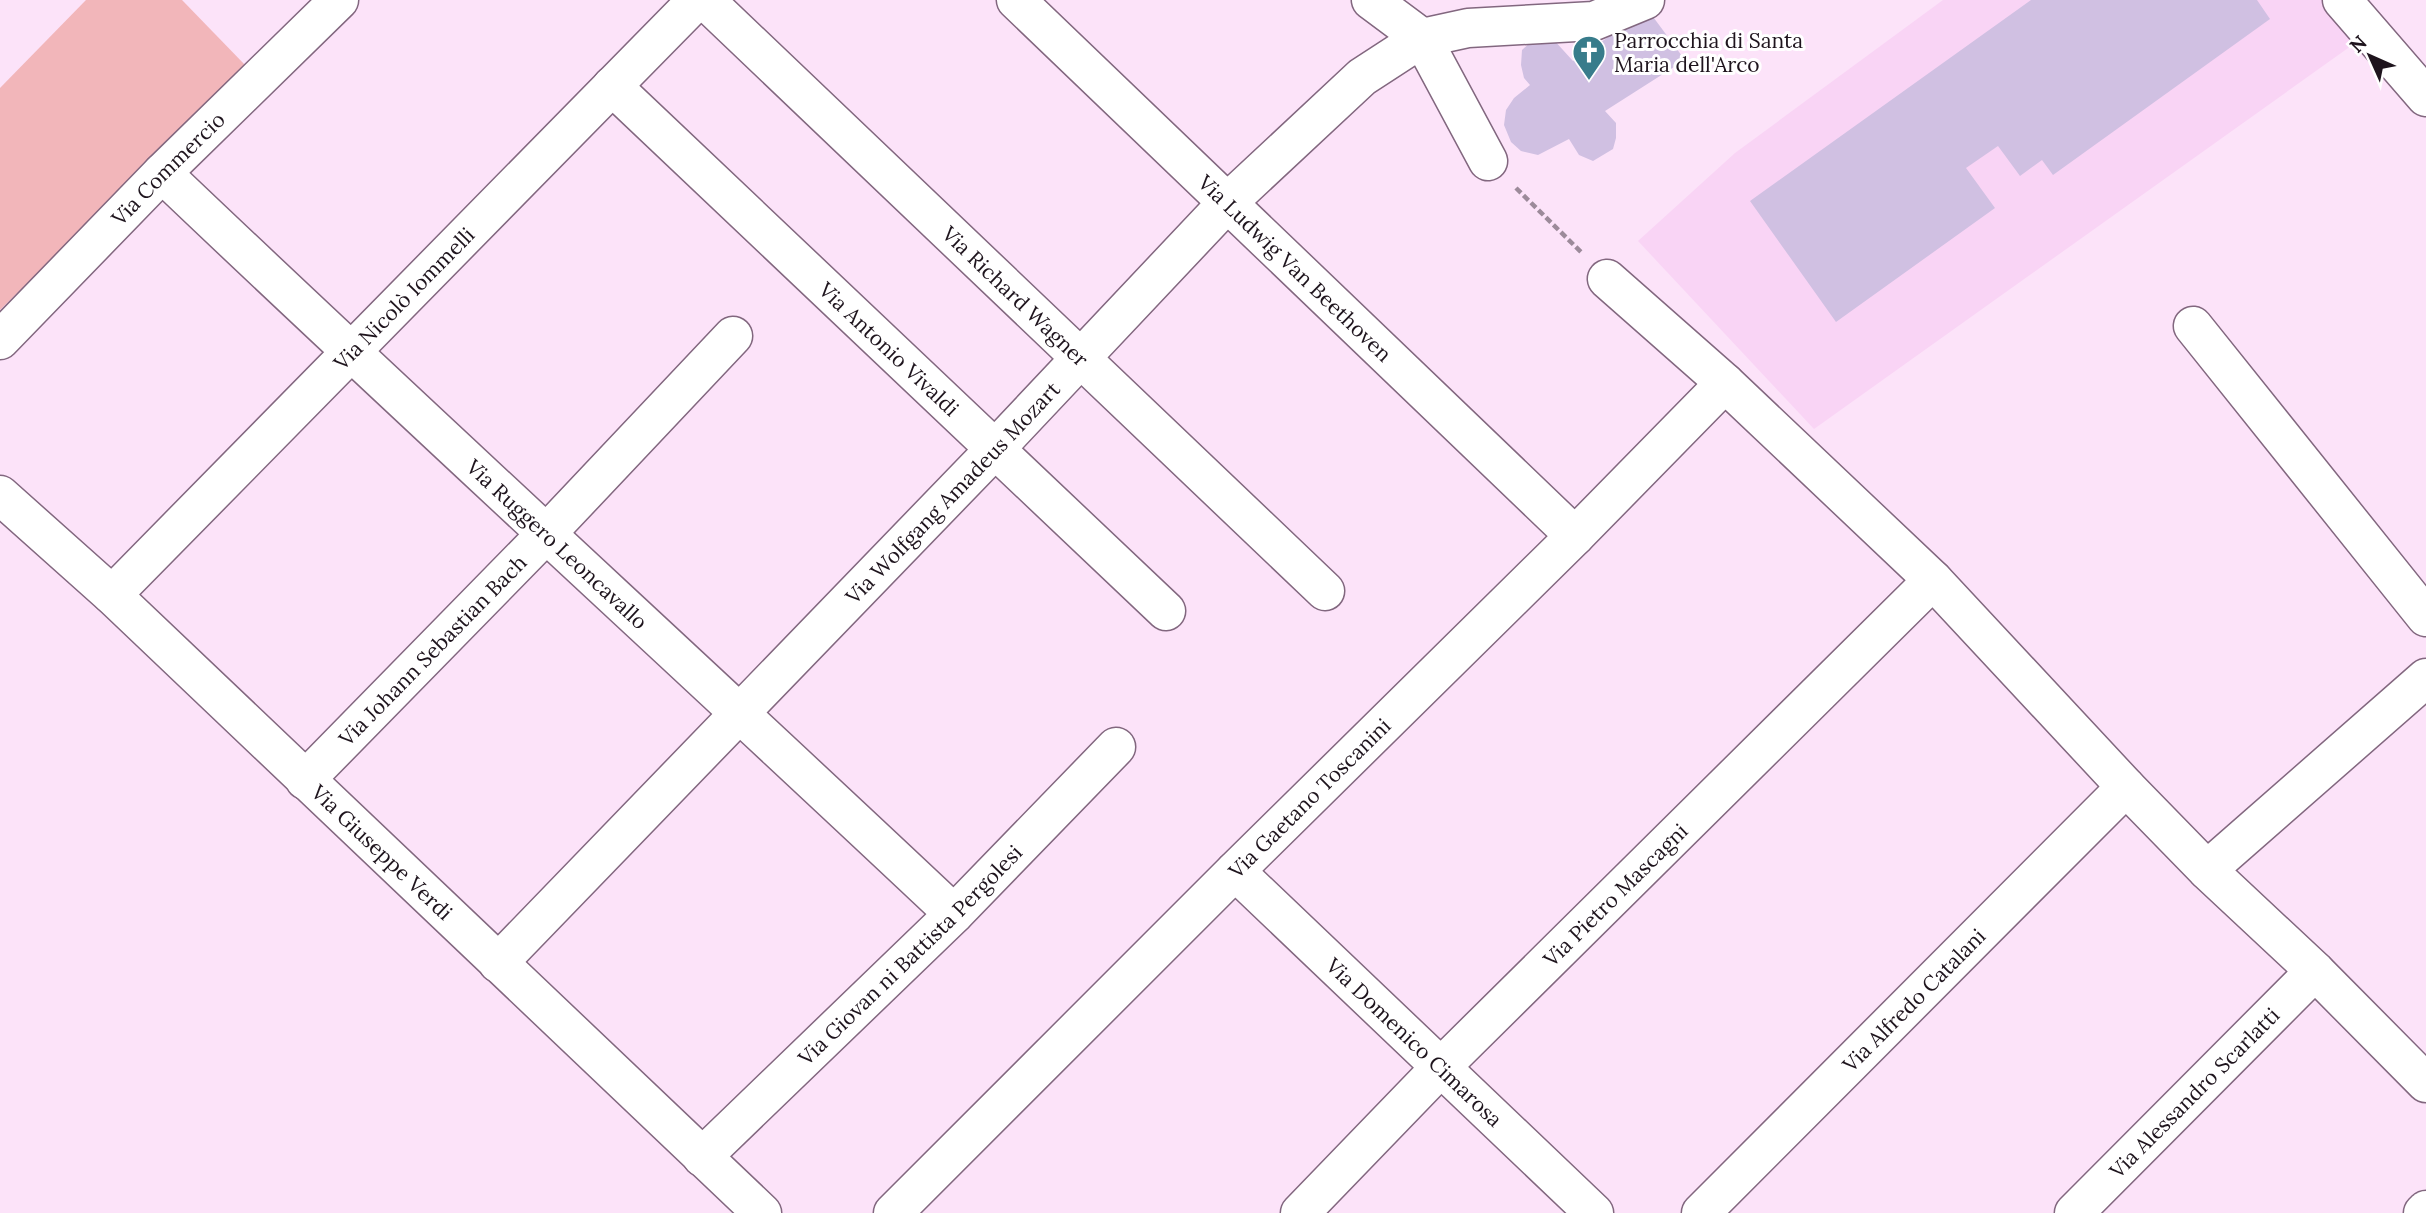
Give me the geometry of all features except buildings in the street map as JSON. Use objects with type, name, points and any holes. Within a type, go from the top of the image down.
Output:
[{"type":"street","name":"Via Commercio","points":[[0,340],[162,173],[339,0]]},
{"type":"street","name":"Via Nicolò Iommelli","points":[[112,596],[697,0]]},
{"type":"street","name":"Via Richard Wagner","points":[[705,0],[1325,591]]},
{"type":"street","name":"Via Ludwig Van Beethoven","points":[[1016,0],[1575,536]]},
{"type":"street","points":[[1371,0],[1422,38],[1488,161]]},
{"type":"street","points":[[1422,38],[1468,28],[1594,21],[1644,0]]},
{"type":"street","points":[[2342,0],[2426,97]]},
{"type":"street","name":"Via Wolfgang Amadeus Mozart","points":[[498,963],[995,449],[1227,203],[1362,77],[1422,38]]},
{"type":"street","name":"Via Antonio Vivaldi","points":[[612,86],[1166,611]]},
{"type":"street","name":"Via Ruggero Leoncavallo","points":[[162,173],[351,354],[741,713],[954,914]]},
{"type":"street","points":[[1607,279],[1725,383],[1933,580],[2207,870],[2315,971],[2426,1083]]},
{"type":"street","points":[[2193,326],[2426,617]]},
{"type":"street","name":"Via Johann Sebastian Bach","points":[[305,780],[546,534],[733,336]]},
{"type":"street","name":"Via Gaetano Toscanini","points":[[893,1213],[1575,536],[1725,383]]},
{"type":"street","name":"Via Giuseppe Verdi","points":[[0,495],[112,596],[762,1213]]},
{"type":"street","name":"Via Pietro Mascagni","points":[[1300,1213],[1441,1067],[1933,580]]},
{"type":"street","points":[[2207,870],[2426,678]]},
{"type":"street","name":"Via Giovan ni Battista Pergolesi","points":[[702,1157],[954,914],[1116,747]]},
{"type":"street","name":"Via Alfredo Catalani","points":[[1701,1213],[2126,787]]},
{"type":"street","name":"Via Domenico Cimarosa","points":[[1235,871],[1594,1213]]},
{"type":"street","name":"Via Alessandro Scarlatti","points":[[2074,1213],[2315,971]]},
{"type":"path","points":[[1488,161],[1607,279]]},
{"type":"shaded area","points":[[86,0],[182,0],[246,66],[0,310],[0,88]]},
{"type":"shaded area","points":[[1943,0],[2335,0],[2365,36],[1814,429],[1638,241],[1735,153]]},
{"type":"place","name":"Parrocchia di Santa Maria dell'Arco","points":[[1589,82]]}]
